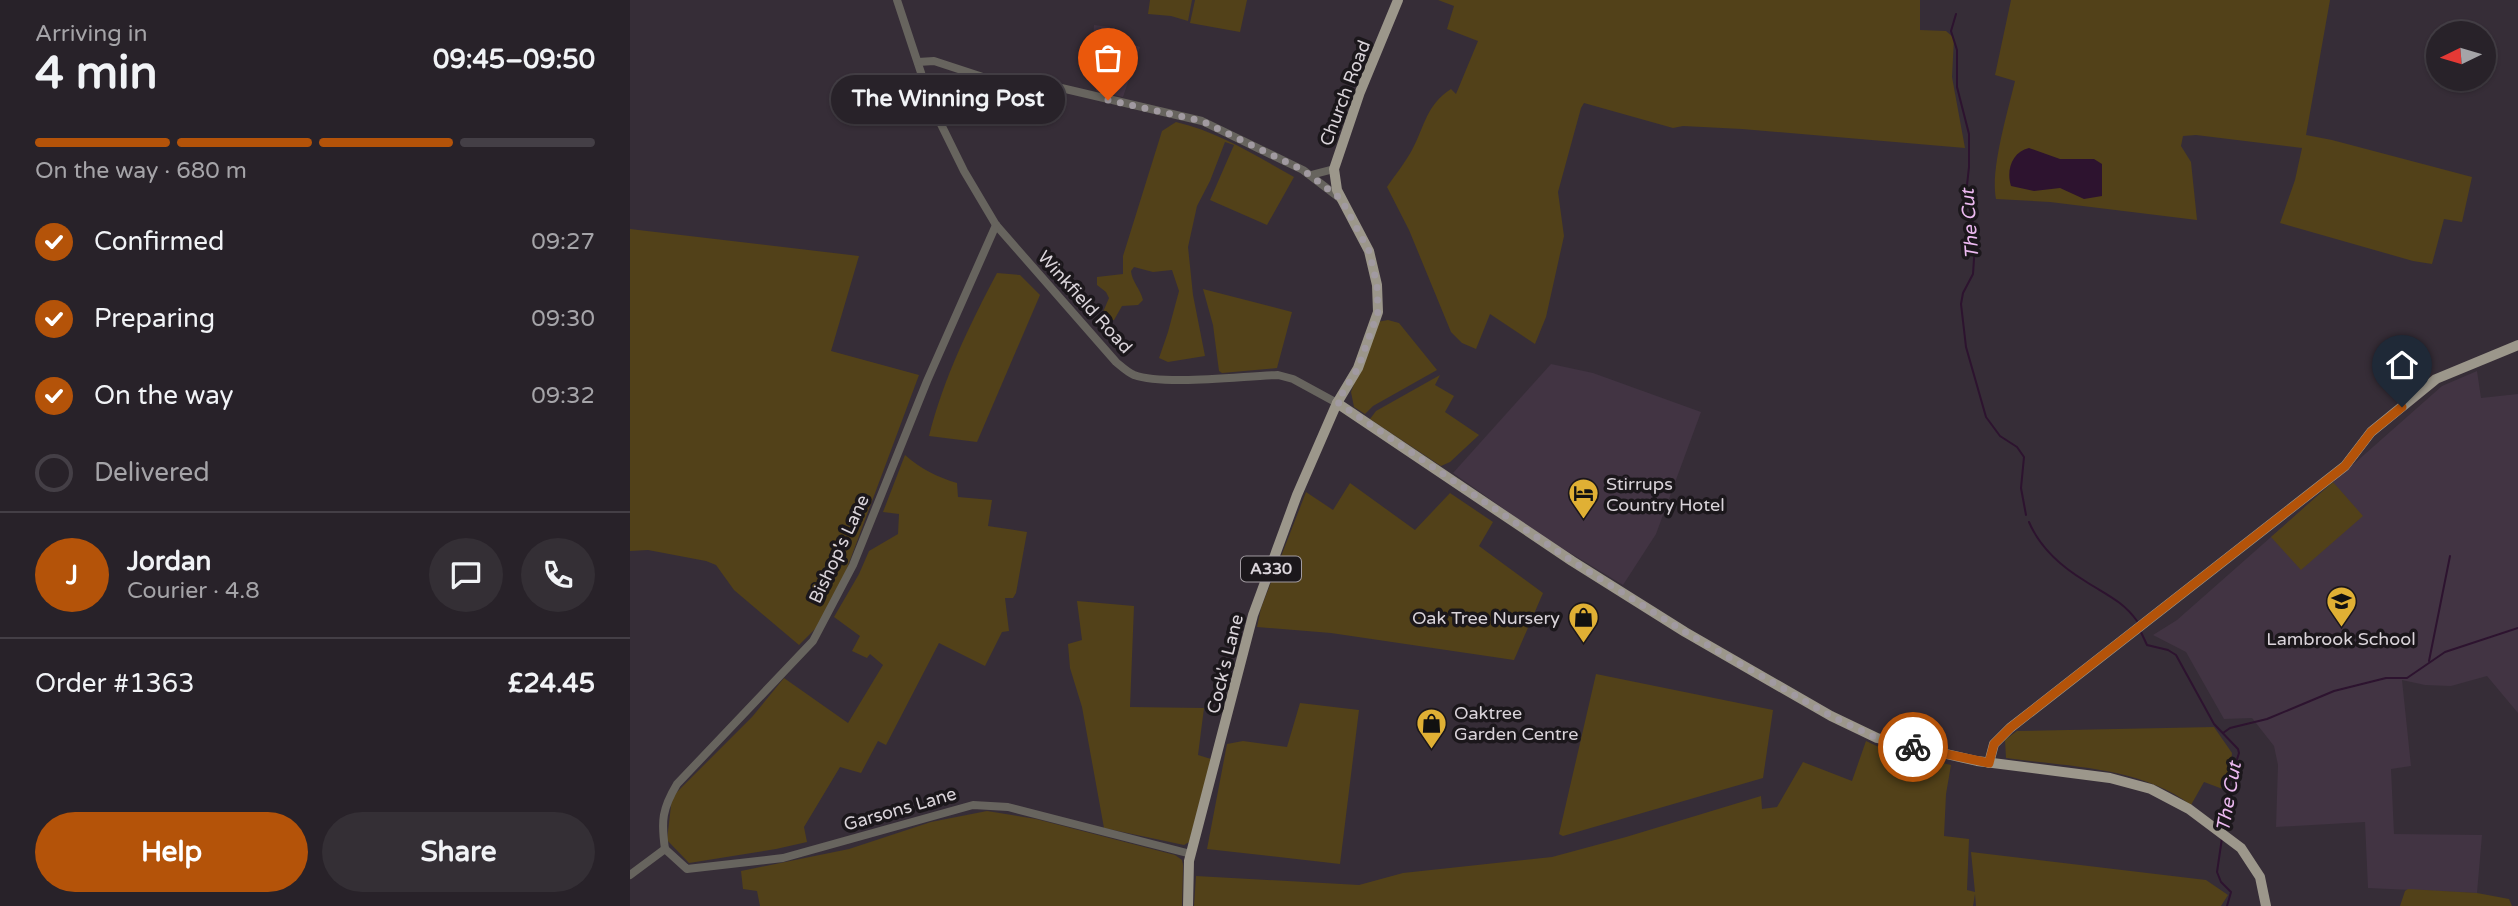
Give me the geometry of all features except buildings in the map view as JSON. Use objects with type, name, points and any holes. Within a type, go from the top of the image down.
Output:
[{"type":"main road","name":"Church Road","points":[[1341,199],[1334,181],[1334,169],[1360,92],[1398,0]]},
{"type":"main road","name":"A330","points":[[1337,402],[1358,368],[1378,312],[1377,285],[1369,251],[1341,199]]},
{"type":"main road","points":[[1989,763],[1994,744],[2010,728],[2345,466],[2371,432],[2436,379],[2518,345]]},
{"type":"main road","points":[[1337,402],[1581,566],[1685,632],[1831,716],[1877,738],[1949,757],[2110,778],[2151,789],[2189,809],[2241,848],[2260,877],[2266,906]]},
{"type":"main road","name":"Cock's Lane","points":[[1190,857],[1253,615],[1297,495],[1337,402]]},
{"type":"main road","name":"A330","points":[[1188,906],[1190,857]]},
{"type":"street","name":"Winkfield Road","points":[[897,0],[932,106],[949,145],[996,225],[1124,370],[1151,379],[1173,380],[1278,375],[1293,379],[1337,402]]},
{"type":"street","points":[[918,62],[934,61],[992,80],[1057,87],[1202,121],[1311,175],[1341,199]]},
{"type":"street","points":[[1311,175],[1334,169]]},
{"type":"street","name":"Bishop's Lane","points":[[665,849],[665,803],[677,784],[813,641],[853,565],[927,382],[996,225]]},
{"type":"street","name":"Garsons Lane","points":[[665,849],[687,869],[783,858],[972,805],[1008,807],[1190,857]]},
{"type":"street","points":[[630,875],[665,849]]},
{"type":"shaded area","points":[[1150,0],[1192,0],[1188,21],[1148,14]]},
{"type":"shaded area","points":[[1195,0],[1247,0],[1240,32],[1190,23]]},
{"type":"shaded area","points":[[1438,0],[1920,0],[1920,30],[1946,31],[1954,38],[1952,77],[1965,148],[1742,129],[1683,126],[1673,128],[1584,103],[1558,192],[1564,236],[1546,317],[1535,344],[1490,314],[1476,349],[1462,343],[1451,332],[1409,230],[1387,187],[1409,155],[1436,102],[1451,89],[1456,94],[1478,41],[1447,29],[1454,6]]},
{"type":"shaded area","points":[[2011,0],[2330,0],[2306,135],[2472,177],[2462,222],[2444,219],[2432,264],[2280,223],[2295,180],[2302,148],[2196,135],[2183,136],[2181,146],[2191,162],[2197,220],[2050,202],[1996,199],[1995,173],[2015,81],[1995,75]]},
{"type":"shaded area","points":[[1094,25],[1110,27],[1111,41],[1140,47],[1123,97],[1096,91],[1101,40],[1093,37]]},
{"type":"shaded area","points":[[1176,122],[1222,138],[1294,177],[1267,225],[1210,200],[1234,145],[1225,142],[1197,206],[1188,247],[1193,295],[1205,356],[1168,362],[1159,358],[1179,291],[1172,270],[1153,272],[1134,267],[1132,275],[1143,300],[1138,305],[1122,306],[1114,320],[1104,321],[1100,319],[1109,298],[1097,285],[1097,277],[1123,274],[1123,256],[1162,131]]},
{"type":"shaded area","points":[[2029,148],[2060,159],[2094,159],[2102,164],[2102,196],[2084,199],[2060,188],[2034,191],[2011,186],[2009,174],[2012,162],[2018,153]]},
{"type":"shaded area","points":[[630,229],[859,256],[831,351],[919,375],[846,571],[821,623],[799,645],[734,590],[716,565],[648,550],[630,551]]},
{"type":"shaded area","points":[[997,273],[1020,275],[1040,295],[977,442],[929,436],[958,352]]},
{"type":"shaded area","points":[[1203,289],[1292,312],[1277,368],[1222,373],[1219,371],[1213,325]]},
{"type":"shaded area","points":[[1388,320],[1399,323],[1437,370],[1373,406],[1365,414],[1354,407],[1351,392],[1377,322]]},
{"type":"shaded area","points":[[1551,364],[1593,373],[1701,412],[1656,534],[1623,585],[1542,536],[1453,473]]},
{"type":"shaded area","name":"Lambrook School","points":[[2477,371],[2481,398],[2518,394],[2518,713],[2487,676],[2451,686],[2425,685],[2402,680],[2411,766],[2391,769],[2394,834],[2482,835],[2477,893],[2368,888],[2365,822],[2276,827],[2278,765],[2274,746],[2252,718],[2224,719],[2186,652],[2153,635],[2177,620],[2442,386]]},
{"type":"shaded area","points":[[1440,375],[1435,385],[1454,396],[1445,412],[1479,435],[1450,462],[1441,466],[1370,419],[1376,411]]},
{"type":"shaded area","points":[[905,455],[930,472],[957,483],[958,497],[992,500],[988,526],[1027,532],[1016,593],[1013,598],[1005,598],[1009,631],[1002,632],[985,666],[939,643],[886,745],[878,741],[861,773],[840,767],[804,827],[807,842],[689,863],[667,840],[672,797],[752,717],[784,678],[848,723],[883,665],[870,654],[867,658],[852,651],[860,636],[834,617],[869,551],[898,534],[899,514],[883,512]]},
{"type":"shaded area","points":[[2333,482],[2363,516],[2301,570],[2271,537]]},
{"type":"shaded area","points":[[1350,483],[1415,530],[1450,493],[1493,522],[1479,546],[1543,593],[1514,660],[1331,633],[1257,627],[1261,608],[1306,492],[1333,510]]},
{"type":"shaded area","points":[[1077,601],[1134,606],[1130,707],[1204,708],[1198,755],[1211,759],[1189,842],[1184,845],[1104,828],[1082,707],[1070,668],[1068,644],[1082,640]]},
{"type":"shaded area","points":[[1596,674],[1773,710],[1763,778],[1563,836],[1559,834]]},
{"type":"shaded area","points":[[1300,703],[1359,710],[1340,864],[1207,849],[1227,744],[1243,741],[1287,747]]},
{"type":"shaded area","points":[[2214,727],[2232,753],[2228,791],[2204,782],[2191,805],[2171,792],[2126,775],[2006,758],[2005,740],[2017,731]]},
{"type":"shaded area","points":[[1866,741],[1881,748],[1951,765],[1946,794],[1944,836],[1969,839],[1967,890],[1975,892],[1971,852],[2206,880],[2228,895],[2221,906],[1976,906],[1975,894],[1973,906],[1194,906],[1196,876],[1359,885],[1403,873],[1552,857],[1761,796],[1762,809],[1777,807],[1803,762],[1852,781]]},
{"type":"shaded area","points":[[987,811],[1036,819],[1175,855],[1182,860],[1183,865],[1182,906],[760,906],[757,891],[743,889],[741,871],[849,849],[931,822]]},
{"type":"shaded area","points":[[2408,889],[2477,893],[2509,899],[2512,906],[2400,906]]},
{"type":"waterway","name":"The Cut","points":[[1956,14],[1951,31],[1957,50],[1957,87],[1969,134],[1966,194],[1975,244],[1973,274],[1963,293],[1961,304],[1966,347],[1986,417],[2000,436],[2017,447],[2024,457],[2021,488],[2026,515]]},
{"type":"waterway","name":"The Cut","points":[[2029,522],[2045,548],[2060,563],[2120,603],[2137,621]]},
{"type":"waterway","points":[[2429,661],[2450,556]]},
{"type":"waterway","points":[[2223,733],[2230,728],[2267,719],[2334,691],[2386,678],[2407,678],[2445,652],[2518,628]]},
{"type":"waterway","name":"The Cut","points":[[2140,630],[2147,645],[2168,650],[2176,655],[2214,724],[2238,749],[2228,788],[2223,829]]},
{"type":"waterway","name":"The Cut","points":[[2222,838],[2217,872],[2221,882],[2231,892],[2227,906]]},
{"type":"way so far","points":[[1108,100],[1202,121],[1303,170],[1341,199],[1369,251],[1377,285],[1378,312],[1358,368],[1337,402],[1572,561],[1685,632],[1831,716],[1877,738],[1913,747]]},
{"type":"place","name":"The Winning Post","points":[[1108,100]]},
{"type":"place","name":"Stirrups Country Hotel","points":[[1583,521]]},
{"type":"place","name":"Lambrook School","points":[[2341,628]]},
{"type":"place","name":"Oak Tree Nursery","points":[[1583,645]]},
{"type":"place","name":"Oaktree Garden Centre","points":[[1431,750]]},
{"type":"route","points":[[1913,747],[1949,757],[1989,763],[1994,744],[2010,728],[2345,466],[2371,432],[2402,407]]}]
